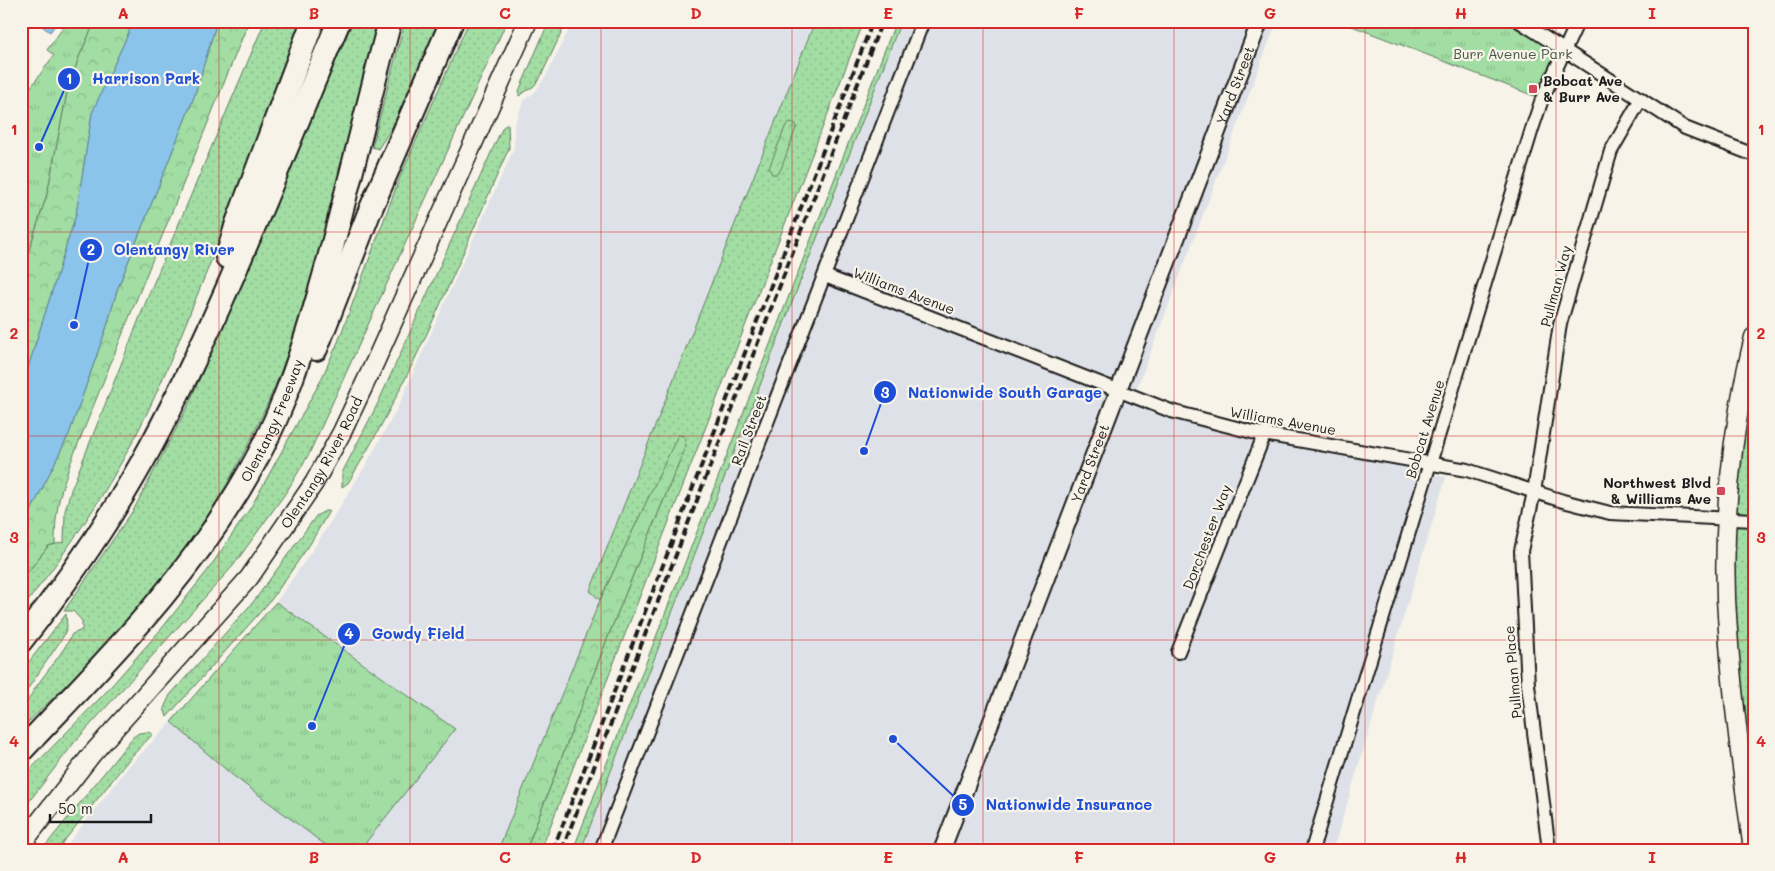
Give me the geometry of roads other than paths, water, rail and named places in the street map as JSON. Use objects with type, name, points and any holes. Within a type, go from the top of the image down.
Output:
[{"type":"highway","points":[[207,331],[237,223],[313,21]]},
{"type":"highway","points":[[21,641],[80,562],[120,500],[150,447],[207,331],[272,185],[339,21]]},
{"type":"highway","name":"Olentangy Freeway","points":[[21,751],[115,653],[179,578],[222,518],[258,456],[283,401],[307,334],[335,240],[390,21]]},
{"type":"highway","points":[[258,456],[314,352],[394,152],[452,21]]},
{"type":"main road","name":"Olentangy River Road","points":[[21,845],[92,754],[249,578],[314,483],[342,432],[375,362],[528,21]]},
{"type":"main road","points":[[1753,850],[1728,629],[1727,519],[1741,403],[1754,337]]},
{"type":"street","name":"Rail Street","points":[[601,850],[923,21]]},
{"type":"street","name":"Yard Street","points":[[942,850],[1260,21]]},
{"type":"street","points":[[1519,21],[1685,128],[1754,155]]},
{"type":"street","name":"Bobcat Avenue","points":[[1312,850],[1532,129],[1542,100],[1578,21]]},
{"type":"street","name":"Pullman Way","points":[[1534,492],[1560,324],[1610,151],[1641,99]]},
{"type":"street","name":"Williams Avenue","points":[[825,276],[1192,418],[1467,470],[1534,492],[1610,513],[1754,520]]},
{"type":"street","name":"Dorchester Way","points":[[1178,652],[1265,433]]},
{"type":"street","name":"Pullman Place","points":[[1534,492],[1521,551],[1522,587],[1528,685],[1549,850]]},
{"type":"water","points":[[35,21],[58,21],[50,32]]},
{"type":"water","points":[[134,21],[217,21],[194,97],[117,290],[107,326],[69,434],[21,531],[21,390],[76,215],[92,113]]},
{"type":"railway","points":[[553,850],[873,21]]},
{"type":"railway","points":[[562,850],[882,21]]},
{"type":"place","name":"Bobcat Ave & Burr Ave","points":[[1533,89]]},
{"type":"place","name":"Harrison Park","points":[[39,147]]},
{"type":"place","name":"Olentangy River","points":[[74,325]]},
{"type":"place","name":"Nationwide South Garage","points":[[864,451]]},
{"type":"place","name":"Northwest Blvd & Williams Ave","points":[[1721,491]]},
{"type":"place","name":"Gowdy Field","points":[[312,726]]},
{"type":"place","name":"Nationwide Insurance","points":[[893,739]]},
{"type":"park label","name":"Burr Avenue Park","points":[[1513,54]]}]
